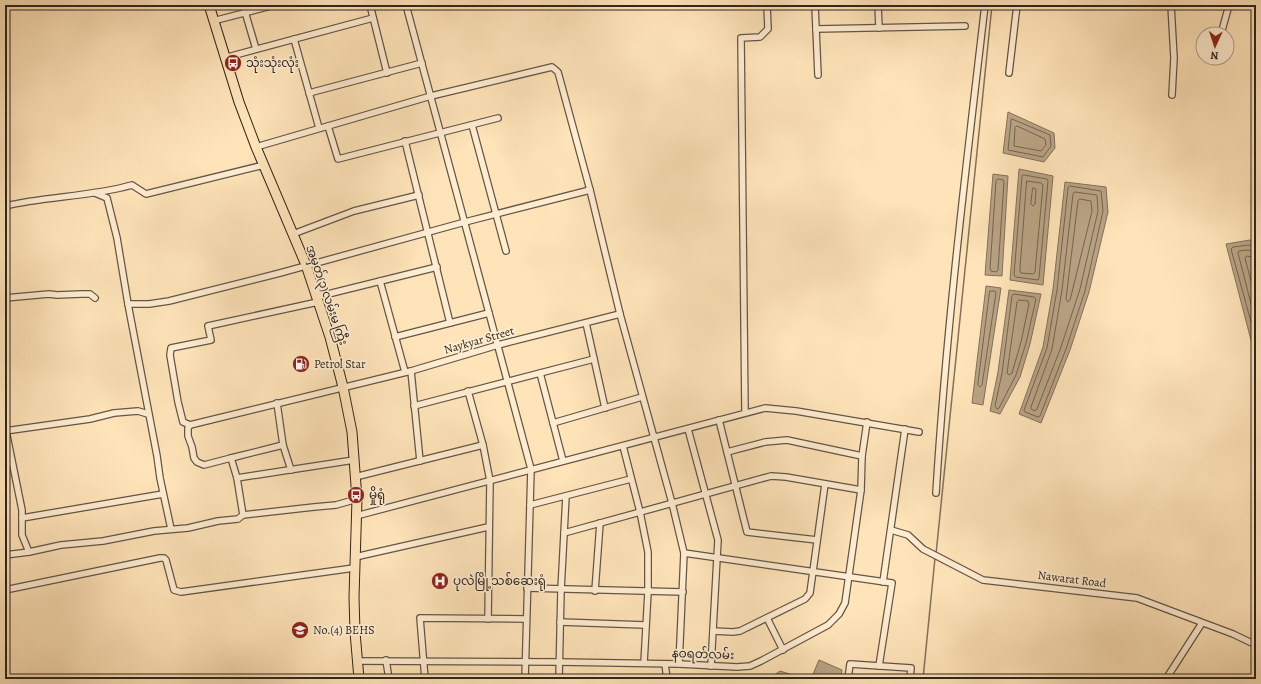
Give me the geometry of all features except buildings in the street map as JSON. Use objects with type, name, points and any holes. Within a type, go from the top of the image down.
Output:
[{"type":"main road","name":"အမှတ်(၃)လမ်းမ ကြီး","points":[[208,5],[238,102],[306,265],[330,338],[343,387],[352,432],[357,499],[354,568],[355,632],[359,679]]},
{"type":"street","points":[[244,5],[256,49]]},
{"type":"street","points":[[213,21],[275,5]]},
{"type":"street","points":[[370,5],[387,73]]},
{"type":"street","points":[[406,5],[531,469],[525,679]]},
{"type":"street","points":[[745,412],[741,38],[760,37],[768,29],[768,5]]},
{"type":"street","points":[[815,5],[818,75]]},
{"type":"street","points":[[878,5],[879,28]]},
{"type":"street","points":[[936,493],[940,422],[985,5]]},
{"type":"street","points":[[1009,73],[1017,5]]},
{"type":"street","points":[[1171,5],[1174,58],[1172,95]]},
{"type":"street","points":[[1224,26],[1228,5]]},
{"type":"street","points":[[224,58],[373,18]]},
{"type":"street","points":[[816,29],[965,26]]},
{"type":"street","points":[[294,38],[319,128]]},
{"type":"street","points":[[309,93],[422,63]]},
{"type":"street","points":[[256,147],[431,96],[552,67],[558,72],[590,190],[620,314],[642,397],[655,438],[684,553],[679,664]]},
{"type":"street","points":[[328,126],[338,160],[498,118]]},
{"type":"street","points":[[472,125],[506,251]]},
{"type":"street","points":[[405,142],[450,323]]},
{"type":"street","points":[[5,206],[95,193],[132,185],[146,194],[264,165]]},
{"type":"street","points":[[128,304],[149,304],[169,300],[280,273],[465,222],[590,190]]},
{"type":"street","points":[[95,193],[107,198],[117,238],[148,414],[171,529]]},
{"type":"street","points":[[293,234],[354,211],[419,195]]},
{"type":"street","points":[[283,445],[204,465],[197,462],[194,458],[188,436],[188,428],[190,425],[183,422],[178,402],[170,355],[171,348],[211,340],[208,326],[317,300],[380,281],[437,267]]},
{"type":"street","points":[[380,281],[396,337],[408,371],[414,406],[420,461]]},
{"type":"street","points":[[5,298],[49,294],[90,294],[95,298]]},
{"type":"street","points":[[396,337],[489,313]]},
{"type":"street","name":"Naykyar Street","points":[[190,425],[408,371],[498,345],[620,314]]},
{"type":"street","points":[[586,323],[605,408]]},
{"type":"street","points":[[414,406],[594,359]]},
{"type":"street","points":[[540,373],[563,461]]},
{"type":"street","points":[[468,392],[483,444],[490,481],[488,527],[488,618]]},
{"type":"street","points":[[553,423],[642,397]]},
{"type":"street","points":[[277,403],[283,445],[291,470]]},
{"type":"street","points":[[356,516],[531,469],[655,438],[745,412],[765,408],[867,422],[919,432]]},
{"type":"street","points":[[29,552],[22,535],[22,510],[5,429],[90,419],[114,413],[138,411],[148,414]]},
{"type":"street","points":[[719,420],[747,532],[817,540]]},
{"type":"street","name":"နဝရတ်လမ်း","points":[[357,661],[525,661],[644,663],[737,667],[750,666],[828,625],[839,614],[845,603],[861,490],[862,456],[867,422]]},
{"type":"street","points":[[688,429],[718,540],[711,666]]},
{"type":"street","points":[[883,582],[905,429]]},
{"type":"street","points":[[727,452],[765,442],[787,440],[862,456]]},
{"type":"street","points":[[355,477],[483,444]]},
{"type":"street","points":[[623,446],[640,512],[648,552],[648,592],[644,663]]},
{"type":"street","points":[[231,458],[237,478],[243,515]]},
{"type":"street","points":[[237,478],[354,460]]},
{"type":"street","points":[[564,533],[771,476],[786,477],[861,490]]},
{"type":"street","points":[[530,505],[631,479]]},
{"type":"street","points":[[713,631],[740,631],[805,599],[810,593],[825,484]]},
{"type":"street","points":[[22,518],[164,494]]},
{"type":"street","points":[[559,679],[561,590],[566,496]]},
{"type":"street","points":[[5,555],[29,552],[61,545],[103,541],[128,535],[188,528],[212,522],[238,519],[243,515],[336,505],[357,499]]},
{"type":"street","points":[[596,591],[600,523]]},
{"type":"street","points":[[354,557],[488,527]]},
{"type":"street","name":"Nawarat Road","points":[[891,530],[908,535],[923,549],[982,580],[1137,598],[1256,644]]},
{"type":"street","points":[[684,553],[892,583],[879,666]]},
{"type":"street","points":[[5,590],[160,558],[164,558],[166,560],[174,590],[181,592],[354,568]]},
{"type":"street","points":[[527,588],[596,591],[683,592]]},
{"type":"street","points":[[425,679],[420,618],[526,619]]},
{"type":"street","points":[[768,618],[783,650]]},
{"type":"street","points":[[560,622],[645,624]]},
{"type":"street","points":[[1166,679],[1202,623]]},
{"type":"street","points":[[386,660],[389,679]]},
{"type":"street","points":[[665,664],[667,679]]},
{"type":"street","points":[[848,679],[850,664],[911,668],[910,679]]},
{"type":"water","points":[[1008,112],[1054,133],[1055,148],[1044,162],[1003,153]]},
{"type":"water","points":[[1019,169],[1053,176],[1043,285],[1010,280]]},
{"type":"water","points":[[993,174],[1008,176],[1002,276],[985,275]]},
{"type":"water","points":[[1065,182],[1106,187],[1108,212],[1089,292],[1070,350],[1041,423],[1019,414],[1043,347],[1053,289]]},
{"type":"water","points":[[1250,240],[1256,244],[1256,344],[1252,344],[1226,244]]},
{"type":"water","points":[[986,286],[1001,288],[983,405],[972,403]]},
{"type":"water","points":[[1009,290],[1041,294],[1030,344],[1020,377],[1000,414],[990,411],[998,372]]},
{"type":"water","points":[[819,660],[842,670],[841,679],[811,679]]},
{"type":"water","points":[[780,671],[802,678],[802,679],[769,679]]},
{"type":"waterway","points":[[936,554],[992,5]]},
{"type":"waterway","points":[[923,679],[935,558]]},
{"type":"place","name":"သုံးသုံးလုံး","points":[[233,63]]},
{"type":"place","name":"Petrol Star","points":[[301,364]]},
{"type":"place","name":"မှိုရုံ","points":[[356,495]]},
{"type":"place","name":"ပုလဲမြို့သစ်ဆေးရုံ","points":[[440,581]]},
{"type":"place","name":"No.(4) BEHS","points":[[300,630]]}]
